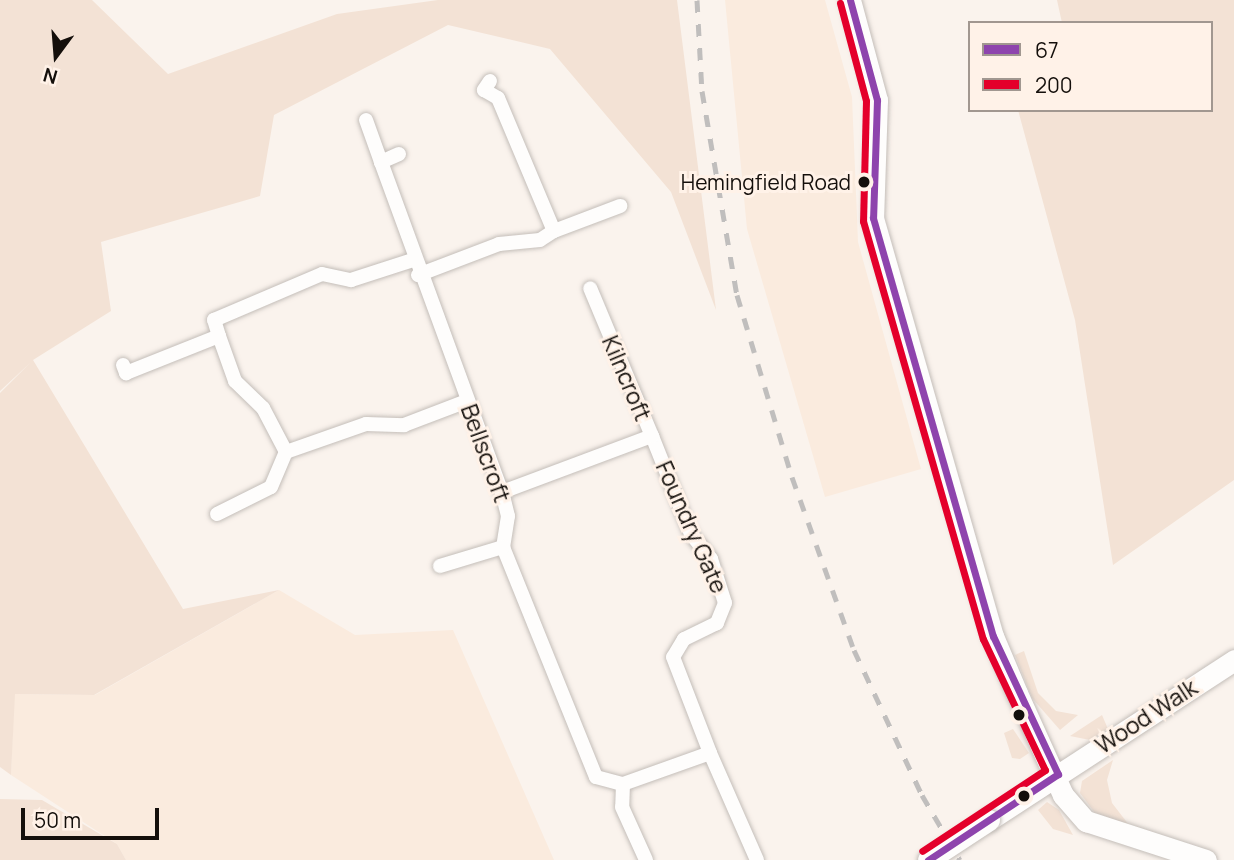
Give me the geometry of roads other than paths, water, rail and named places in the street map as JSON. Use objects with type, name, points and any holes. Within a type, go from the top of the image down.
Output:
[{"type":"street","points":[[850,0],[877,100],[873,218],[993,636],[1058,774],[1063,795],[1086,821],[1206,860]]},
{"type":"street","points":[[490,82],[484,90],[498,98],[554,231]]},
{"type":"street","name":"Bellscroft","points":[[366,120],[418,275],[502,492],[508,516],[503,547],[596,777],[623,785]]},
{"type":"street","points":[[380,162],[399,154]]},
{"type":"street","points":[[418,275],[499,244],[540,240],[554,231],[620,206]]},
{"type":"street","points":[[286,452],[263,408],[235,381],[214,320],[322,274],[351,280],[413,260]]},
{"type":"street","name":"Kilncroft","points":[[502,492],[652,436],[590,288]]},
{"type":"street","points":[[123,365],[126,373],[219,336]]},
{"type":"street","points":[[217,514],[271,487],[286,452],[366,424],[404,425],[467,401]]},
{"type":"street","name":"Foundry Gate","points":[[652,436],[691,534],[711,559],[725,603],[717,623],[684,639],[673,657],[710,753],[757,860]]},
{"type":"street","points":[[440,566],[503,547]]},
{"type":"street","name":"Wood Walk","points":[[928,860],[1234,660]]},
{"type":"street","points":[[646,860],[622,807],[623,785],[710,753]]},
{"type":"railway","points":[[697,0],[702,91],[737,295],[792,477],[854,650],[922,795],[960,860]]},
{"type":"place","name":"Hemingfield Road","points":[[864,182]]}]
